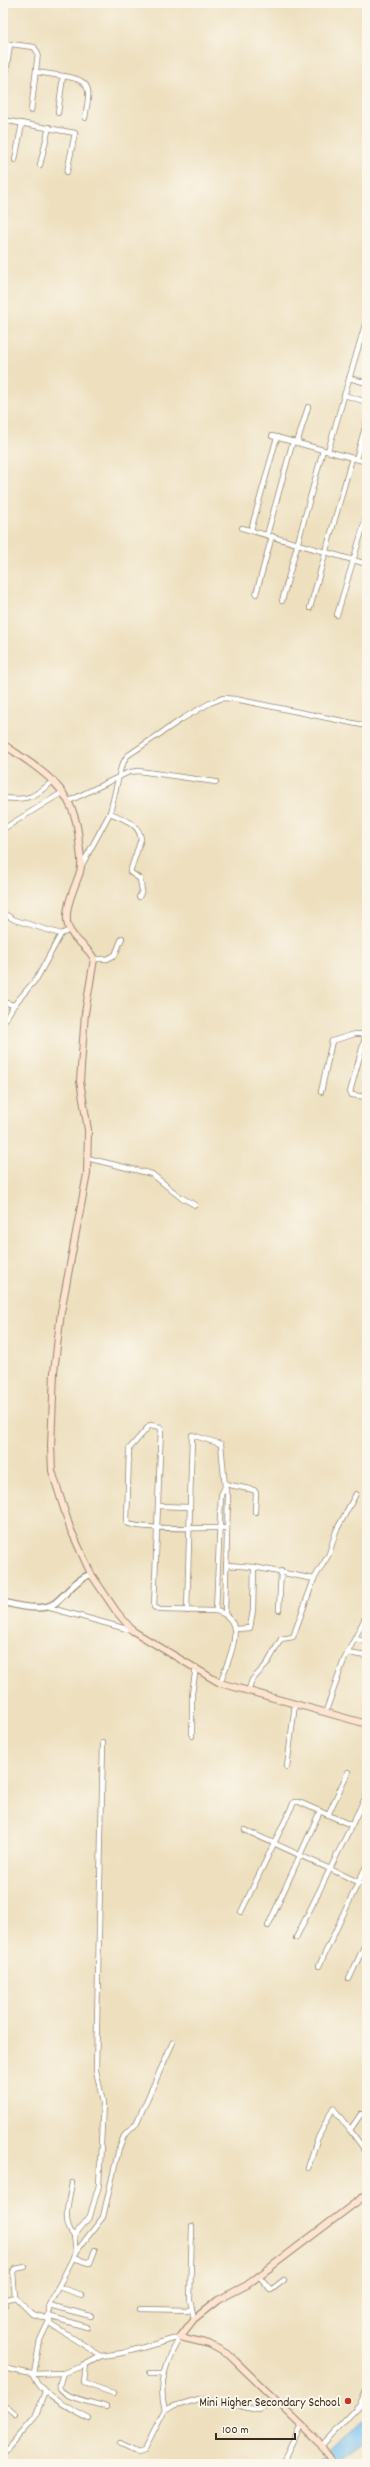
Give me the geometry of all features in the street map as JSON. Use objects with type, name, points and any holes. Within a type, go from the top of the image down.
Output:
[{"type":"main road","points":[[3,744],[55,781],[69,800],[76,818],[82,865],[68,909],[68,924],[70,930],[94,959],[85,1013],[80,1071],[81,1091],[88,1130],[87,1174],[61,1312],[54,1372],[51,1434],[50,1464],[55,1485],[70,1528],[91,1574],[116,1611],[136,1632],[196,1667],[217,1682],[248,1692],[326,1711],[367,1724]]},
{"type":"main road","points":[[333,2464],[323,2448],[229,2355],[210,2344],[180,2337],[194,2319],[218,2300],[259,2276],[367,2194]]},
{"type":"street","points":[[3,44],[37,49],[36,72],[31,111]]},
{"type":"street","points":[[3,96],[10,44]]},
{"type":"street","points":[[36,72],[77,78],[85,82],[88,89],[85,118]]},
{"type":"street","points":[[58,114],[64,76]]},
{"type":"street","points":[[3,120],[49,127],[75,133],[67,172]]},
{"type":"street","points":[[15,160],[22,123]]},
{"type":"street","points":[[40,165],[49,127]]},
{"type":"street","points":[[282,601],[325,450],[344,395],[366,321]]},
{"type":"street","points":[[349,378],[367,383]]},
{"type":"street","points":[[344,395],[367,402]]},
{"type":"street","points":[[267,535],[295,442],[308,406]]},
{"type":"street","points":[[310,608],[354,458],[367,420]]},
{"type":"street","points":[[251,530],[274,436],[367,462]]},
{"type":"street","points":[[337,615],[367,514]]},
{"type":"street","points":[[242,528],[367,564]]},
{"type":"street","points":[[256,594],[272,536]]},
{"type":"street","points":[[365,623],[367,617]]},
{"type":"street","points":[[82,865],[110,813],[119,775],[127,756],[182,718],[223,698],[312,713],[367,726]]},
{"type":"street","points":[[69,800],[119,775],[139,771],[216,782]]},
{"type":"street","points":[[3,798],[26,800],[55,781]]},
{"type":"street","points":[[3,829],[63,792]]},
{"type":"street","points":[[110,813],[133,824],[140,834],[141,839],[130,872],[140,879],[142,890],[139,897]]},
{"type":"street","points":[[3,913],[14,920],[61,934]]},
{"type":"street","points":[[3,1023],[14,1005],[35,983],[61,934],[70,930]]},
{"type":"street","points":[[94,959],[107,959],[116,955],[122,938]]},
{"type":"street","points":[[3,1002],[14,1005]]},
{"type":"street","points":[[321,1092],[332,1041],[355,1034],[366,1034],[350,1092],[352,1095],[367,1097]]},
{"type":"street","points":[[87,1158],[152,1174],[179,1196],[195,1205]]},
{"type":"street","points":[[224,1613],[216,1611],[160,1610],[154,1607],[158,1526],[161,1428],[153,1424],[129,1447],[126,1521],[129,1525],[158,1526],[220,1528],[227,1528]]},
{"type":"street","points":[[187,1611],[192,1435],[222,1444],[225,1486],[228,1496],[224,1613],[235,1629],[233,1648],[217,1682]]},
{"type":"street","points":[[225,1486],[254,1490],[256,1493],[254,1512]]},
{"type":"street","points":[[216,1611],[221,1495],[225,1486]]},
{"type":"street","points":[[248,1692],[252,1680],[267,1664],[281,1639],[289,1639],[293,1637],[314,1579],[329,1554],[336,1531],[356,1494]]},
{"type":"street","points":[[158,1506],[189,1507]]},
{"type":"street","points":[[226,1565],[281,1571],[314,1579]]},
{"type":"street","points":[[235,1629],[250,1628],[253,1610],[254,1567]]},
{"type":"street","points":[[280,1610],[281,1571]]},
{"type":"street","points":[[48,1607],[55,1603],[77,1580],[91,1574]]},
{"type":"street","points":[[3,1602],[48,1607],[136,1632]]},
{"type":"street","points":[[326,1711],[347,1653],[367,1614]]},
{"type":"street","points":[[354,1639],[367,1641]]},
{"type":"street","points":[[347,1653],[367,1656]]},
{"type":"street","points":[[192,1736],[192,1694],[196,1667]]},
{"type":"street","points":[[287,1767],[295,1704]]},
{"type":"street","points":[[74,2238],[84,2226],[94,2208],[99,2185],[102,2153],[103,2103],[96,2070],[103,1743]]},
{"type":"street","points":[[328,1815],[348,1772]]},
{"type":"street","points":[[296,1938],[367,1794]]},
{"type":"street","points":[[241,1912],[294,1802],[320,1811],[351,1825]]},
{"type":"street","points":[[268,1926],[320,1811]]},
{"type":"street","points":[[245,1830],[367,1886]]},
{"type":"street","points":[[319,1966],[367,1864]]},
{"type":"street","points":[[349,1979],[367,1940]]},
{"type":"street","points":[[75,2250],[103,2217],[119,2148],[124,2136],[136,2124],[173,2042]]},
{"type":"street","points":[[308,2168],[317,2140],[333,2108],[367,2153]]},
{"type":"street","points":[[350,2130],[361,2114]]},
{"type":"street","points":[[72,2183],[66,2219],[68,2229],[74,2238],[75,2250],[73,2258],[49,2305],[49,2319],[40,2340],[33,2374],[45,2392],[88,2419]]},
{"type":"street","points":[[192,2226],[192,2310],[194,2319]]},
{"type":"street","points":[[73,2258],[90,2263],[94,2250]]},
{"type":"street","points":[[25,2267],[15,2269],[13,2272],[15,2297],[32,2314],[87,2327]]},
{"type":"street","points":[[259,2276],[271,2290],[284,2280]]},
{"type":"street","points":[[58,2287],[82,2295]]},
{"type":"street","points":[[3,2292],[5,2306],[3,2313]]},
{"type":"street","points":[[4,2300],[15,2297]]},
{"type":"street","points":[[49,2305],[91,2316]]},
{"type":"street","points":[[140,2309],[192,2310]]},
{"type":"street","points":[[49,2319],[60,2331],[101,2356]]},
{"type":"street","points":[[3,2368],[33,2374],[63,2373],[101,2356],[123,2353],[180,2337]]},
{"type":"street","points":[[120,2443],[138,2452],[144,2450],[165,2409],[162,2400],[165,2373],[180,2337]]},
{"type":"street","points":[[86,2364],[84,2383],[113,2393]]},
{"type":"street","points":[[63,2373],[60,2387],[61,2390],[72,2397],[106,2407]]},
{"type":"street","points":[[150,2373],[165,2373]]},
{"type":"street","points":[[323,2448],[359,2406],[367,2389]]},
{"type":"street","points":[[3,2454],[36,2417],[45,2392]]},
{"type":"street","points":[[165,2409],[199,2399],[259,2410],[276,2401]]},
{"type":"street","points":[[3,2404],[15,2414]]},
{"type":"street","points":[[282,2464],[301,2425]]},
{"type":"water","points":[[367,2418],[367,2438],[363,2442],[333,2464],[315,2464]]},
{"type":"place","name":"Mini Higher Secondary School","points":[[348,2401]]}]
